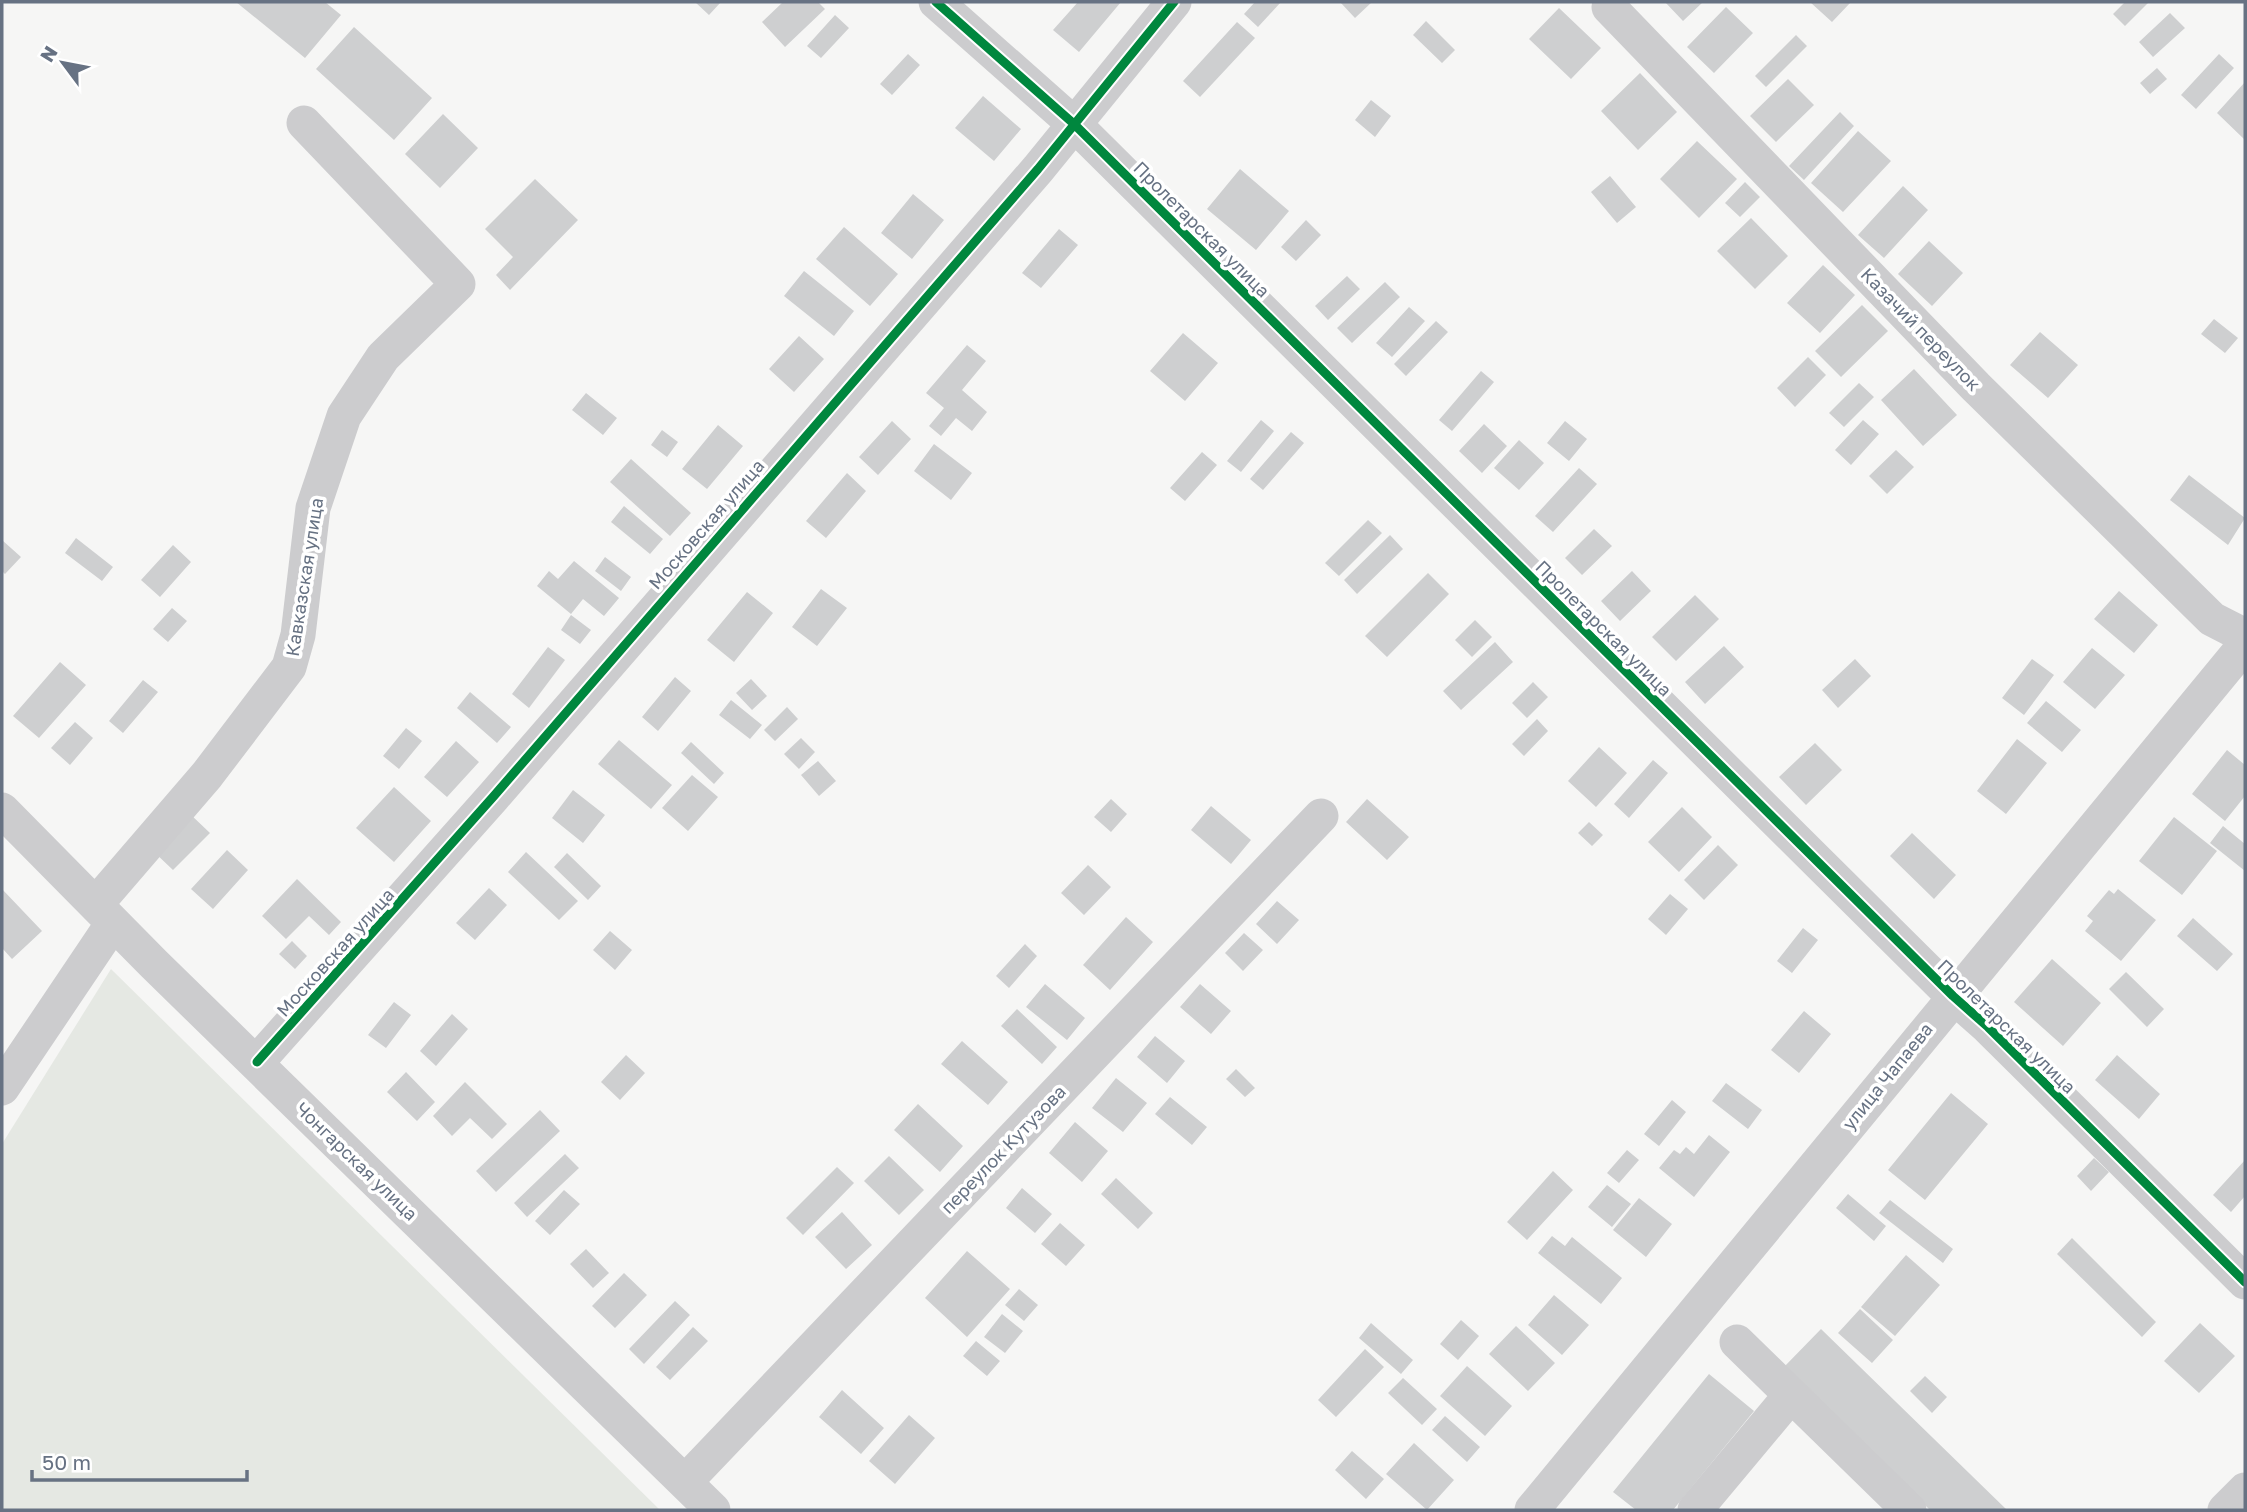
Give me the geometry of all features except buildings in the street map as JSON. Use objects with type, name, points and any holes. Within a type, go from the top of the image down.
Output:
[{"type":"street","name":"Пролетарская улица","points":[[936,2],[1074,124],[2245,1282]]},
{"type":"street","name":"Московская улица","points":[[257,1062],[493,797],[1074,124],[1174,2]]},
{"type":"street","name":"Казачий переулок","points":[[1609,7],[1985,396],[2212,619],[2245,636]]},
{"type":"street","name":"Кавказская улица","points":[[104,914],[289,667],[298,635],[313,508],[344,416],[383,357],[458,284],[304,123]]},
{"type":"street","name":"улица Чапаева","points":[[1532,1510],[2245,645]]},
{"type":"street","name":"Чонгарская улица","points":[[2,810],[104,914],[713,1510]]},
{"type":"street","name":"переулок Кутузова","points":[[685,1482],[1321,816]]},
{"type":"street","points":[[2,1088],[104,914]]},
{"type":"street","points":[[1737,1342],[1909,1510]]},
{"type":"street","points":[[1710,1505],[1791,1395]]},
{"type":"street","points":[[2225,1510],[2245,1490]]},
{"type":"shaded area","points":[[111,969],[660,1510],[2,1510],[2,1144]]},
{"type":"cycle path","points":[[936,2],[1074,124],[2245,1282]]},
{"type":"cycle path","points":[[257,1062],[493,797],[1038,169],[1174,2]]}]
